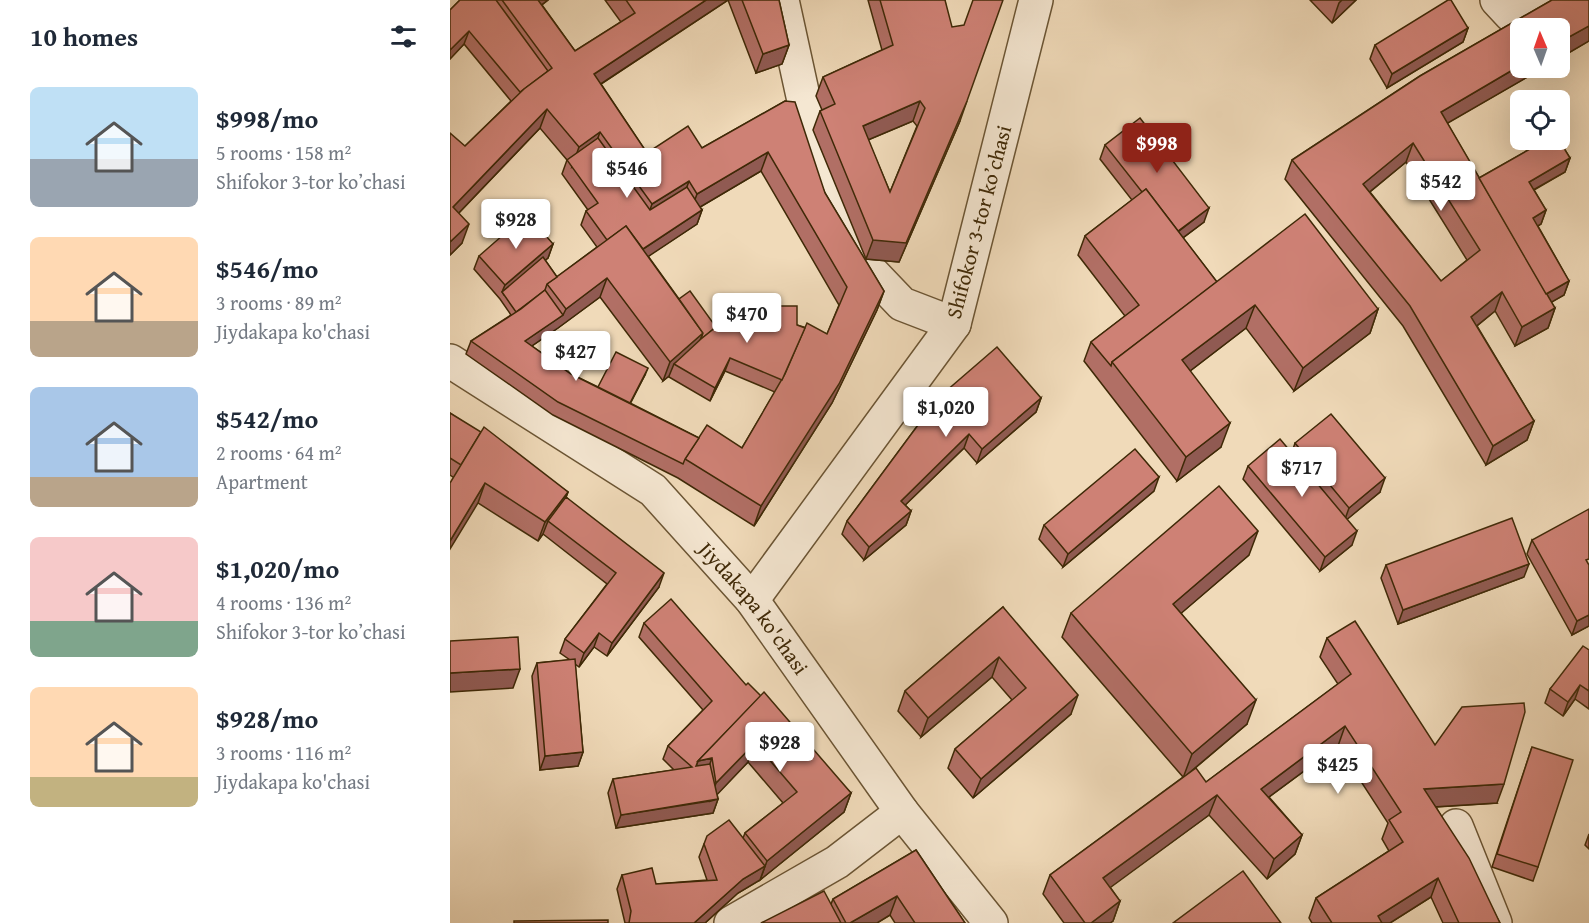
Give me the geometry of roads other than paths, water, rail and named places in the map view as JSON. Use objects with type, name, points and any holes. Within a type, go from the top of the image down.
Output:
[{"type":"street","points":[[782,0],[808,119],[828,195],[860,260],[902,304],[954,324]]},
{"type":"street","name":"Shifokor 3-tor koʼchasi","points":[[752,600],[954,324],[1036,0]]},
{"type":"street","points":[[1497,0],[1511,15],[1538,14],[1560,0]]},
{"type":"street","name":"Jiydakapa ko'chasi","points":[[450,361],[653,490],[752,600],[902,812],[991,923]]},
{"type":"street","points":[[731,923],[837,862],[902,812]]},
{"type":"street","points":[[1456,826],[1495,923]]}]
